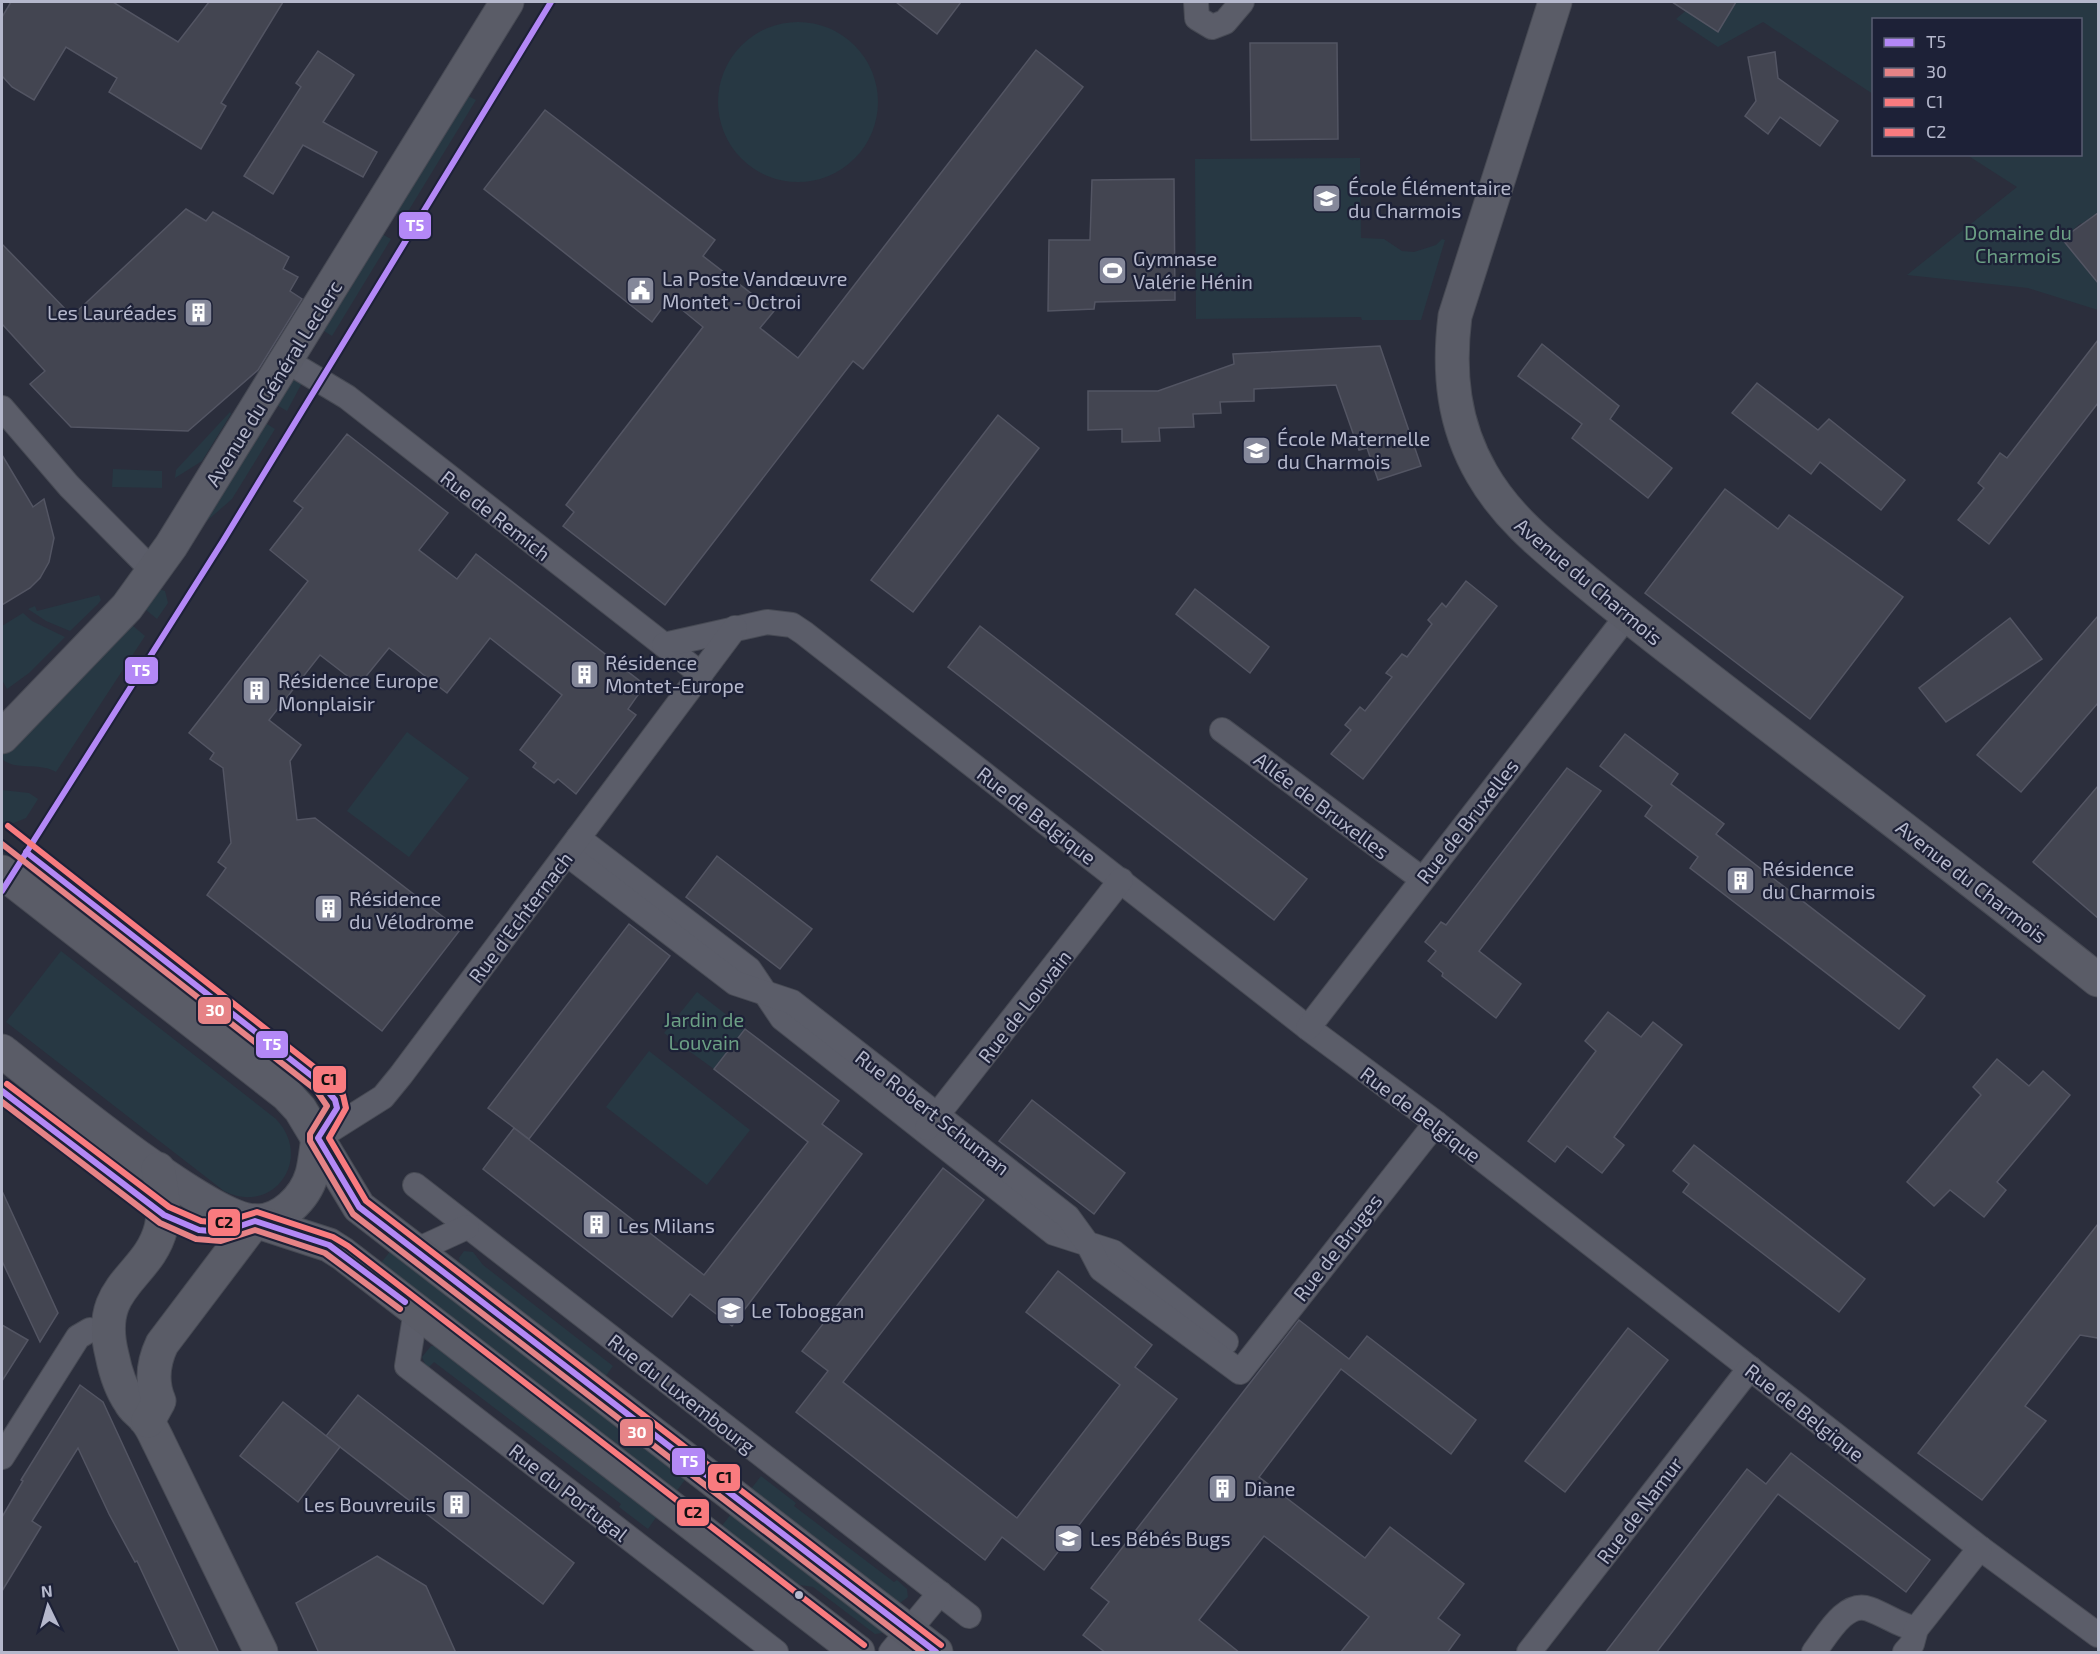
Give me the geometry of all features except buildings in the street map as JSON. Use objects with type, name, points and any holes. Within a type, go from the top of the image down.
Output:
[{"type":"main road","name":"Avenue du Général Leclerc","points":[[2,738],[127,607],[153,572],[190,518],[411,154],[507,2]]},
{"type":"main road","name":"Avenue du Charmois","points":[[1555,2],[1460,295],[1451,354],[1454,396],[1459,423],[1478,467],[1510,514],[1538,541],[1627,616],[2098,980]]},
{"type":"main road","points":[[2,872],[287,1095],[300,1108],[359,1207],[417,1250],[900,1642],[936,1653]]},
{"type":"main road","points":[[2,1051],[158,1169],[217,1209],[231,1216],[255,1221],[329,1245],[858,1653]]},
{"type":"main road","points":[[148,1421],[159,1401],[154,1377],[157,1356],[170,1331],[255,1221],[278,1216],[300,1196],[312,1175],[318,1138]]},
{"type":"main road","points":[[158,1169],[163,1195],[161,1228],[148,1253],[117,1292],[110,1316],[109,1333],[112,1355],[130,1404],[148,1421],[261,1653]]},
{"type":"main road","points":[[109,1333],[157,1356]]},
{"type":"street","points":[[1196,2],[1197,18],[1212,27],[1226,22],[1242,2]]},
{"type":"street","name":"Rue de Remich","points":[[287,361],[347,397],[701,674]]},
{"type":"street","points":[[2,408],[69,486],[153,572]]},
{"type":"street","name":"Rue de Bruxelles","points":[[1308,1028],[1627,616]]},
{"type":"street","name":"Rue de Belgique","points":[[664,645],[767,622],[792,625],[1308,1028],[1436,1123],[1980,1548],[2098,1635]]},
{"type":"street","points":[[701,674],[735,628]]},
{"type":"street","name":"Rue d'Echternach","points":[[318,1138],[383,1097],[701,674]]},
{"type":"street","name":"Allée de Bruxelles","points":[[1222,730],[1422,879]]},
{"type":"street","name":"Rue Robert Schuman","points":[[573,846],[735,983],[765,995],[782,1018],[931,1124],[1054,1233],[1113,1252],[1245,1366]]},
{"type":"street","name":"Rue de Louvain","points":[[931,1124],[1121,880]]},
{"type":"street","name":"Rue de Bruges","points":[[1245,1366],[1436,1123]]},
{"type":"street","name":"Rue du Luxembourg","points":[[415,1185],[969,1616]]},
{"type":"street","points":[[417,1250],[467,1227]]},
{"type":"street","name":"Rue du Portugal","points":[[416,1310],[407,1366],[776,1653]]},
{"type":"street","points":[[2,1457],[78,1337],[90,1330],[109,1333]]},
{"type":"street","name":"Rue de Namur","points":[[1529,1653],[1750,1368]]},
{"type":"street","points":[[1905,1653],[1912,1644],[1916,1629],[1980,1548]]},
{"type":"street","points":[[900,1642],[940,1593]]},
{"type":"street","points":[[1814,1653],[1844,1614],[1855,1608],[1867,1608],[1900,1625],[1916,1629]]},
{"type":"green space","name":"Domaine du Charmois","points":[[1696,2],[2098,2],[2098,213],[2083,226],[2081,223],[2062,239],[2094,277],[2098,274],[2098,310],[2028,288],[1907,275],[2017,187],[1969,156],[2082,156],[2082,18],[1872,18],[1872,93],[1763,22],[1718,47],[1676,19]]},
{"type":"green space","points":[[798,22],[829,28],[855,45],[872,71],[878,102],[872,133],[855,159],[829,176],[798,182],[767,176],[741,159],[724,133],[718,102],[724,71],[741,45],[767,28]]},
{"type":"green space","points":[[466,95],[476,100],[404,218],[388,209]]},
{"type":"green space","points":[[1360,158],[1361,238],[1384,239],[1402,251],[1414,252],[1436,245],[1442,239],[1445,240],[1421,320],[1362,320],[1361,317],[1196,319],[1195,159]]},
{"type":"green space","points":[[380,233],[391,239],[332,336],[316,326]]},
{"type":"green space","points":[[292,380],[302,383],[287,411],[270,401]]},
{"type":"green space","points":[[230,412],[231,414],[202,461],[175,478],[176,470]]},
{"type":"green space","points":[[259,419],[275,429],[232,499],[200,527]]},
{"type":"green space","points":[[113,469],[162,471],[162,488],[112,487]]},
{"type":"green space","points":[[158,589],[165,591],[168,603],[157,619],[140,605]]},
{"type":"green space","points":[[99,595],[101,600],[98,604],[70,631],[46,621],[28,609],[35,606],[37,611]]},
{"type":"green space","points":[[23,613],[32,621],[65,637],[29,673],[7,689],[2,680],[2,626]]},
{"type":"green space","points":[[126,620],[145,636],[56,772],[43,767],[14,765],[2,759],[2,752]]},
{"type":"green space","points":[[407,732],[469,778],[409,857],[347,811]]},
{"type":"green space","points":[[2,790],[29,793],[38,799],[26,818],[9,825],[2,822]]},
{"type":"green space","points":[[61,951],[276,1119],[287,1135],[291,1151],[289,1166],[283,1179],[272,1190],[258,1196],[242,1197],[224,1191],[6,1022]]},
{"type":"green space","name":"Jardin de Louvain","points":[[697,992],[745,1029],[714,1069],[664,1033]]},
{"type":"green space","points":[[649,1051],[750,1130],[707,1185],[606,1107]]},
{"type":"green space","points":[[392,1249],[687,1477],[676,1492],[380,1264]]},
{"type":"green space","points":[[464,1251],[473,1252],[483,1265],[613,1366],[605,1377],[461,1266],[459,1258]]},
{"type":"green space","points":[[431,1346],[437,1346],[657,1516],[648,1529],[619,1507],[621,1504],[434,1362],[427,1369],[422,1357]]},
{"type":"green space","points":[[761,1476],[796,1503],[794,1506],[894,1582],[897,1580],[907,1589],[908,1597],[900,1603],[895,1602],[751,1489]]},
{"type":"green space","points":[[731,1514],[882,1633],[875,1634],[813,1587],[794,1584],[721,1527]]},
{"type":"transit line","name":"T5","points":[[2,891],[223,541],[551,2]]},
{"type":"transit line","name":"C1","points":[[8,826],[328,1078],[343,1095],[346,1108],[329,1138],[366,1201],[941,1645]]},
{"type":"transit line","name":"30","points":[[2,844],[316,1090],[327,1106],[310,1134],[310,1141],[353,1214],[922,1652]]},
{"type":"transit line","name":"T5","points":[[26,852],[322,1084],[335,1100],[337,1108],[318,1138],[359,1207],[936,1652]]},
{"type":"transit line","name":"C2","points":[[7,1084],[169,1207],[201,1221],[221,1223],[257,1212],[333,1237],[348,1246],[864,1645]]},
{"type":"transit line","name":"T5","points":[[2,1091],[164,1215],[199,1230],[222,1232],[255,1221],[329,1245],[405,1302]]},
{"type":"transit line","name":"30","points":[[2,1102],[160,1223],[196,1239],[221,1241],[255,1230],[325,1253],[400,1309]]},
{"type":"place","name":"École Élémentaire du Charmois","points":[[1327,199]]},
{"type":"place","name":"Gymnase Valérie Hénin","points":[[1112,270]]},
{"type":"place","name":"La Poste Vandœuvre Montet - Octroi","points":[[641,290]]},
{"type":"place","name":"Les Lauréades","points":[[198,312]]},
{"type":"place","name":"École Maternelle du Charmois","points":[[1256,450]]},
{"type":"place","name":"Résidence Montet-Europe","points":[[584,674]]},
{"type":"place","name":"Résidence Europe Monplaisir","points":[[257,691]]},
{"type":"place","name":"Résidence du Charmois","points":[[1741,880]]},
{"type":"place","name":"Résidence du Vélodrome","points":[[328,909]]},
{"type":"place","name":"Les Milans","points":[[597,1225]]},
{"type":"place","name":"Le Toboggan","points":[[730,1310]]},
{"type":"place","name":"Diane","points":[[1223,1488]]},
{"type":"place","name":"Les Bouvreuils","points":[[457,1504]]},
{"type":"place","name":"Les Bébés Bugs","points":[[1069,1538]]}]
